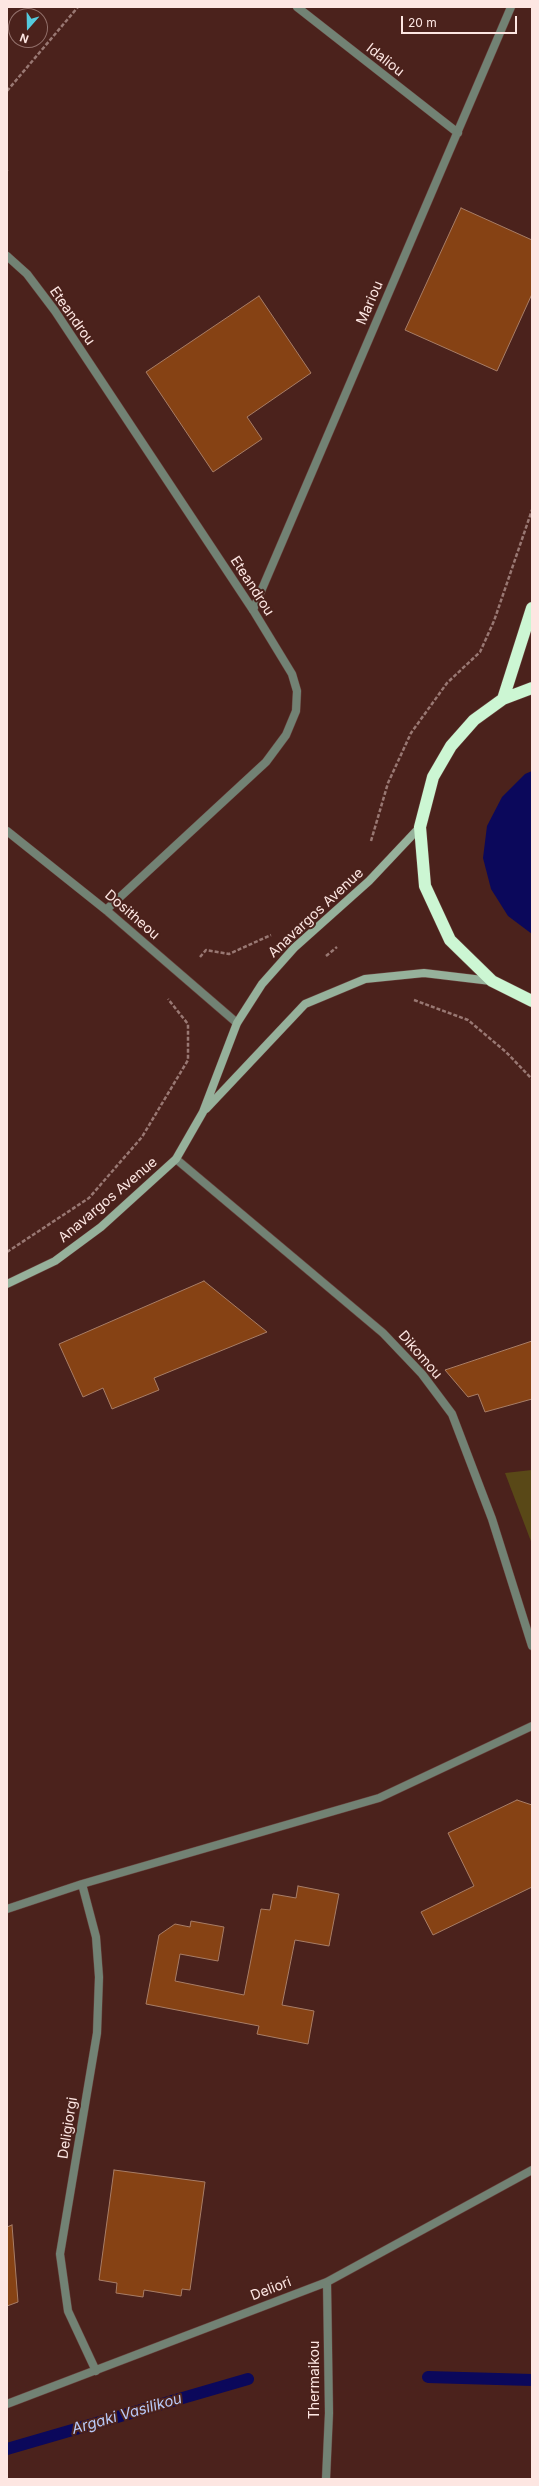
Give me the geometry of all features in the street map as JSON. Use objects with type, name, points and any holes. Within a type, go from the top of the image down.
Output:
[{"type":"highway","points":[[503,699],[532,608]]},
{"type":"highway","points":[[532,688],[503,699],[474,720],[451,746],[433,777],[420,827],[425,886],[450,940],[492,981],[532,1002]]},
{"type":"street","name":"Idaliou","points":[[296,7],[458,133]]},
{"type":"street","name":"Mariou","points":[[253,610],[511,7]]},
{"type":"street","name":"Eteandrou","points":[[7,256],[26,274],[55,311],[253,610],[292,674],[297,691],[296,711],[286,735],[266,762],[106,910]]},
{"type":"street","name":"Anavargos Avenue","points":[[7,1284],[55,1261],[101,1227],[176,1159],[202,1112],[237,1023],[262,984],[294,948],[369,881],[420,827]]},
{"type":"street","name":"Dositheou","points":[[7,831],[106,910],[237,1023]]},
{"type":"street","name":"Anavargos Avenue","points":[[202,1112],[305,1004],[365,979],[424,973],[492,981]]},
{"type":"street","name":"Dikomou","points":[[176,1159],[384,1333],[422,1374],[448,1408],[492,1519],[532,1646]]},
{"type":"street","points":[[7,1909],[82,1884],[379,1798],[532,1726]]},
{"type":"street","name":"Deligiorgi","points":[[82,1884],[96,1937],[99,1977],[97,2033],[60,2254],[68,2311],[96,2370]]},
{"type":"street","name":"Deliori","points":[[7,2404],[327,2282],[532,2170]]},
{"type":"street","name":"Thermaikou","points":[[326,2479],[329,2413],[327,2282]]},
{"type":"path","points":[[7,91],[78,7]]},
{"type":"path","points":[[370,843],[388,783],[411,733],[447,683],[480,652],[494,620],[532,510]]},
{"type":"path","points":[[7,1252],[89,1198],[142,1137],[188,1060],[188,1024],[166,996],[206,950],[228,954],[276,931]]},
{"type":"path","points":[[322,959],[337,947]]},
{"type":"path","points":[[412,1000],[468,1020],[506,1052],[532,1079]]},
{"type":"shaded area","points":[[532,771],[532,934],[508,916],[491,889],[483,858],[487,826],[502,797],[525,774]]},
{"type":"shaded area","points":[[532,1470],[532,1544],[505,1473]]},
{"type":"building","points":[[461,208],[532,240],[532,294],[497,371],[405,330]]},
{"type":"building","points":[[259,296],[311,373],[247,417],[262,439],[213,472],[146,372]]},
{"type":"building","points":[[204,1281],[267,1332],[154,1378],[159,1390],[112,1409],[103,1388],[83,1397],[59,1344]]},
{"type":"building","points":[[532,1341],[532,1399],[485,1412],[478,1394],[468,1397],[445,1370]]},
{"type":"building","points":[[517,1800],[532,1805],[532,1887],[433,1935],[421,1912],[474,1886],[448,1833]]},
{"type":"building","points":[[298,1886],[339,1894],[329,1946],[295,1940],[282,2005],[314,2011],[308,2044],[257,2034],[259,2026],[146,2004],[159,1935],[175,1924],[190,1927],[191,1921],[224,1927],[218,1961],[180,1954],[175,1981],[244,1995],[261,1909],[270,1910],[273,1894],[296,1898]]},
{"type":"building","points":[[114,2170],[205,2182],[190,2290],[182,2289],[181,2296],[144,2290],[143,2297],[116,2293],[117,2283],[99,2280]]},
{"type":"building","points":[[12,2225],[18,2302],[7,2306],[7,2227]]},
{"type":"waterway","name":"Argaki Vasilikou","points":[[428,2377],[532,2380]]},
{"type":"waterway","name":"Argaki Vasilikou","points":[[7,2449],[248,2379]]}]
